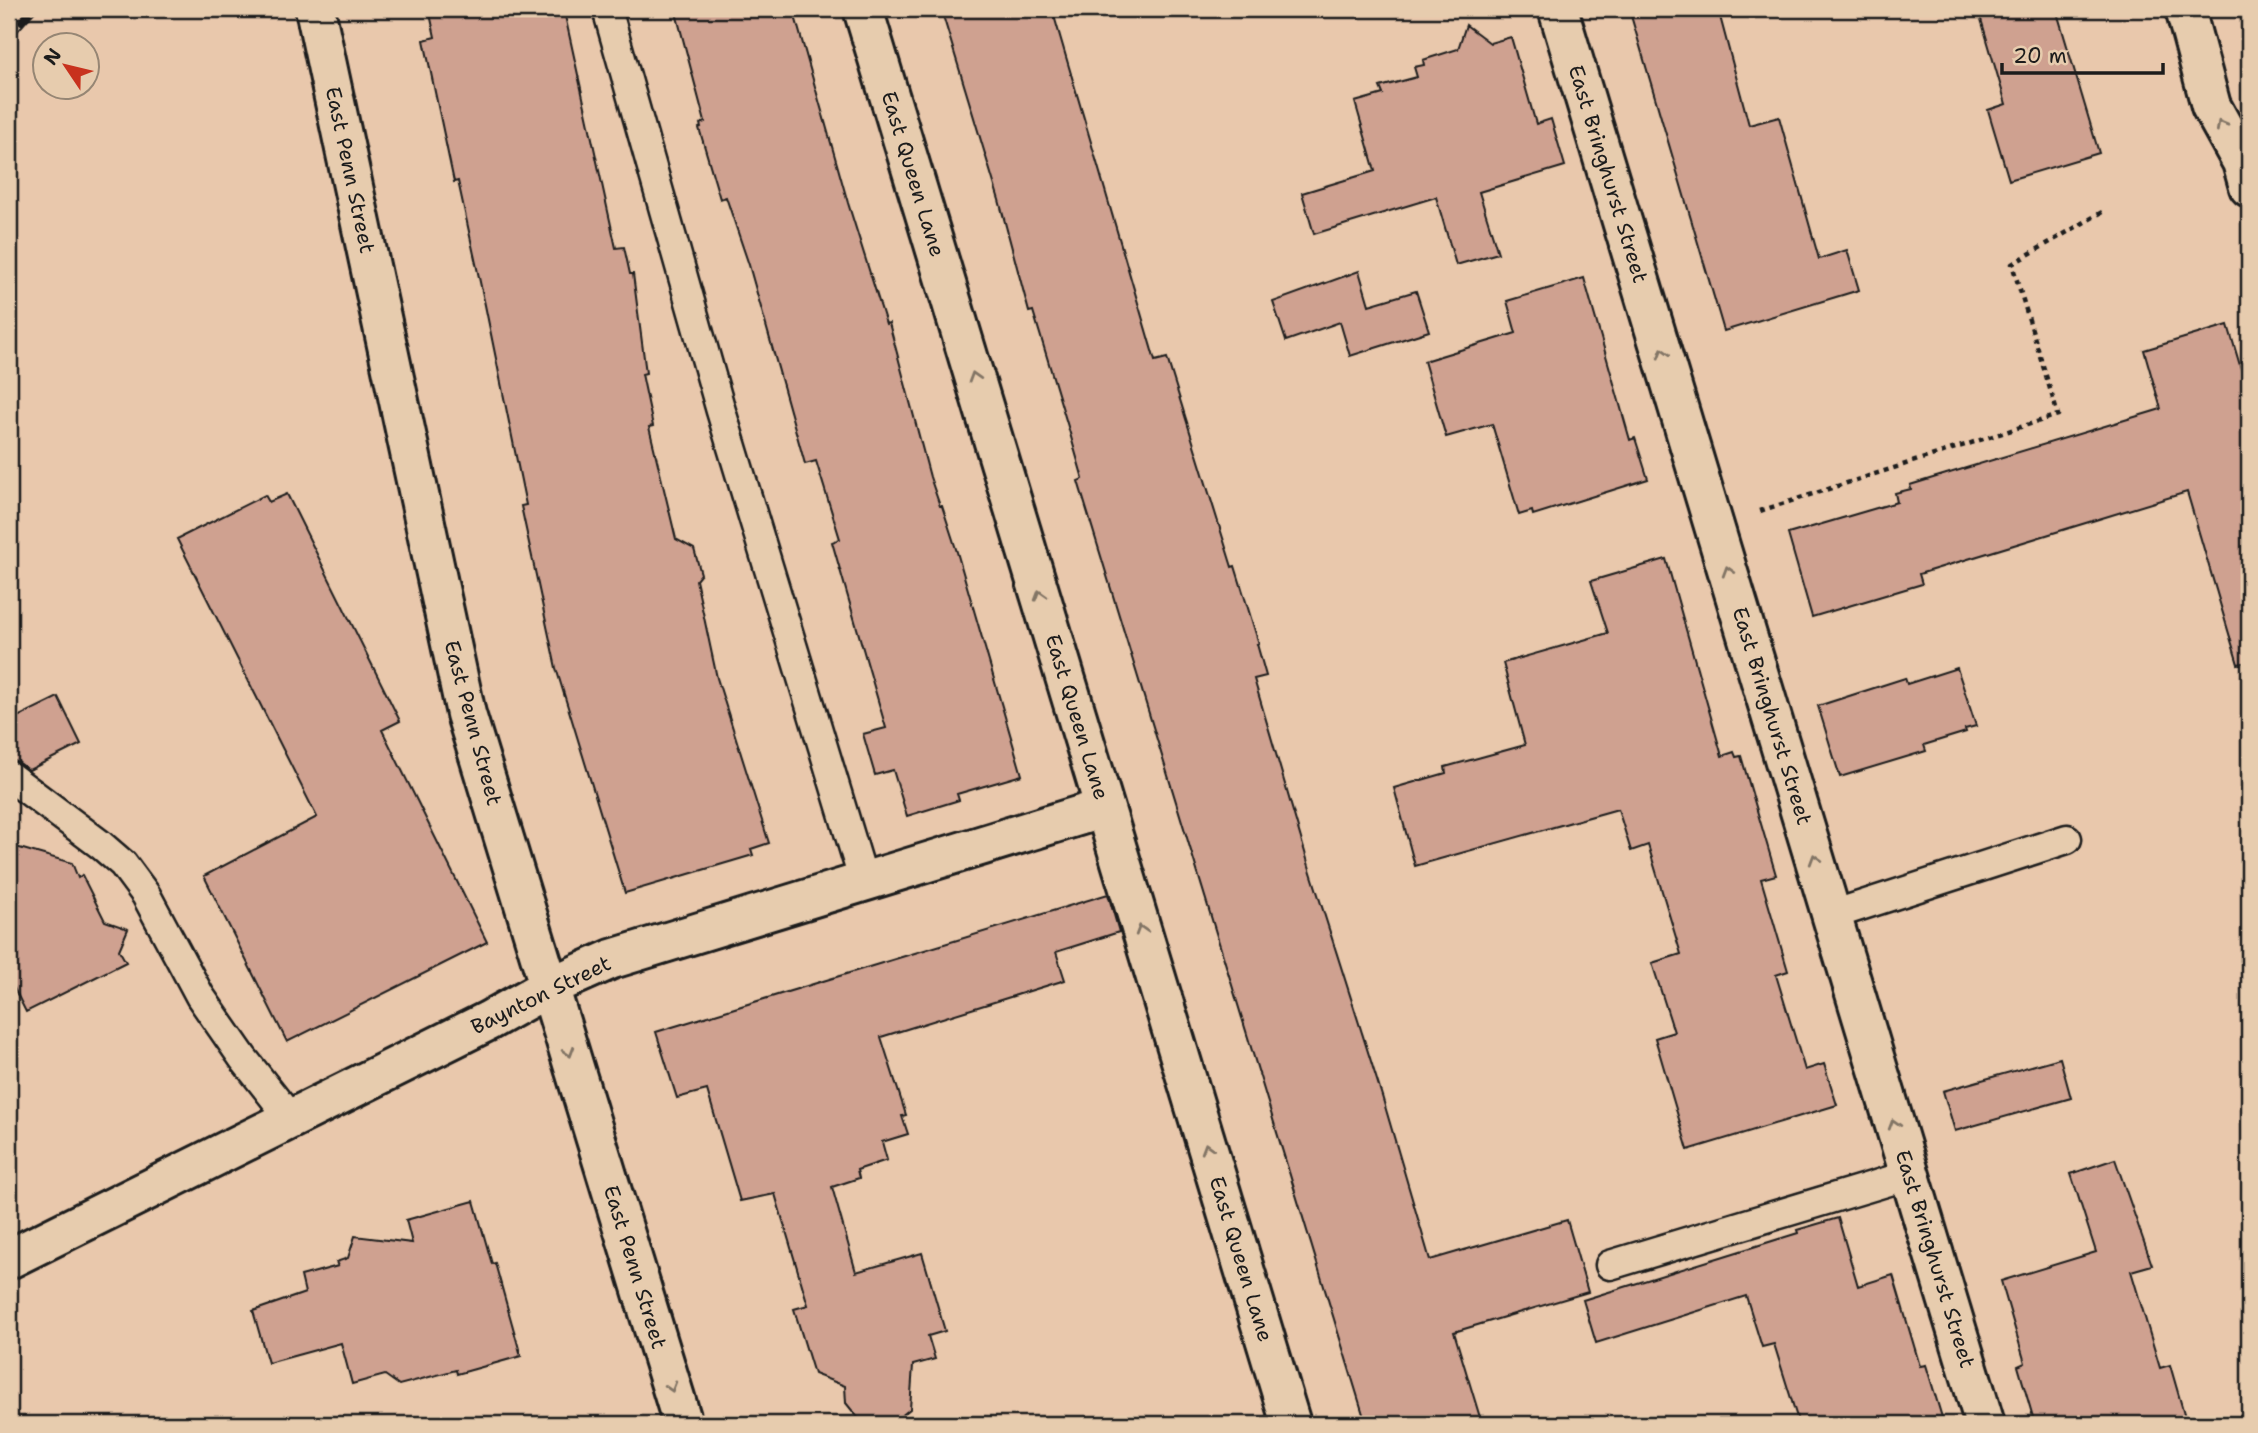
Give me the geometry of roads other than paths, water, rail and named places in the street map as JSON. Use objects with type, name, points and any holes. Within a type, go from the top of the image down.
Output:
[{"type":"street","name":"East Penn Street","points":[[315,9],[466,714],[682,1424]]},
{"type":"street","name":"East Queen Lane","points":[[863,9],[1291,1424]]},
{"type":"street","name":"East Bringhurst Street","points":[[1558,9],[1985,1424]]},
{"type":"street","points":[[2185,9],[2211,106],[2242,162],[2249,187]]},
{"type":"street","name":"Baynton Street","points":[[9,1259],[550,987],[612,959],[1104,808]]},
{"type":"lane","points":[[607,9],[721,411],[864,882]]},
{"type":"lane","points":[[9,776],[123,864],[146,895],[200,996],[243,1058],[291,1119]]},
{"type":"lane","points":[[1832,915],[2067,839]]},
{"type":"lane","points":[[1610,1265],[1909,1175]]},
{"type":"railway","points":[[9,36],[33,9]]}]
